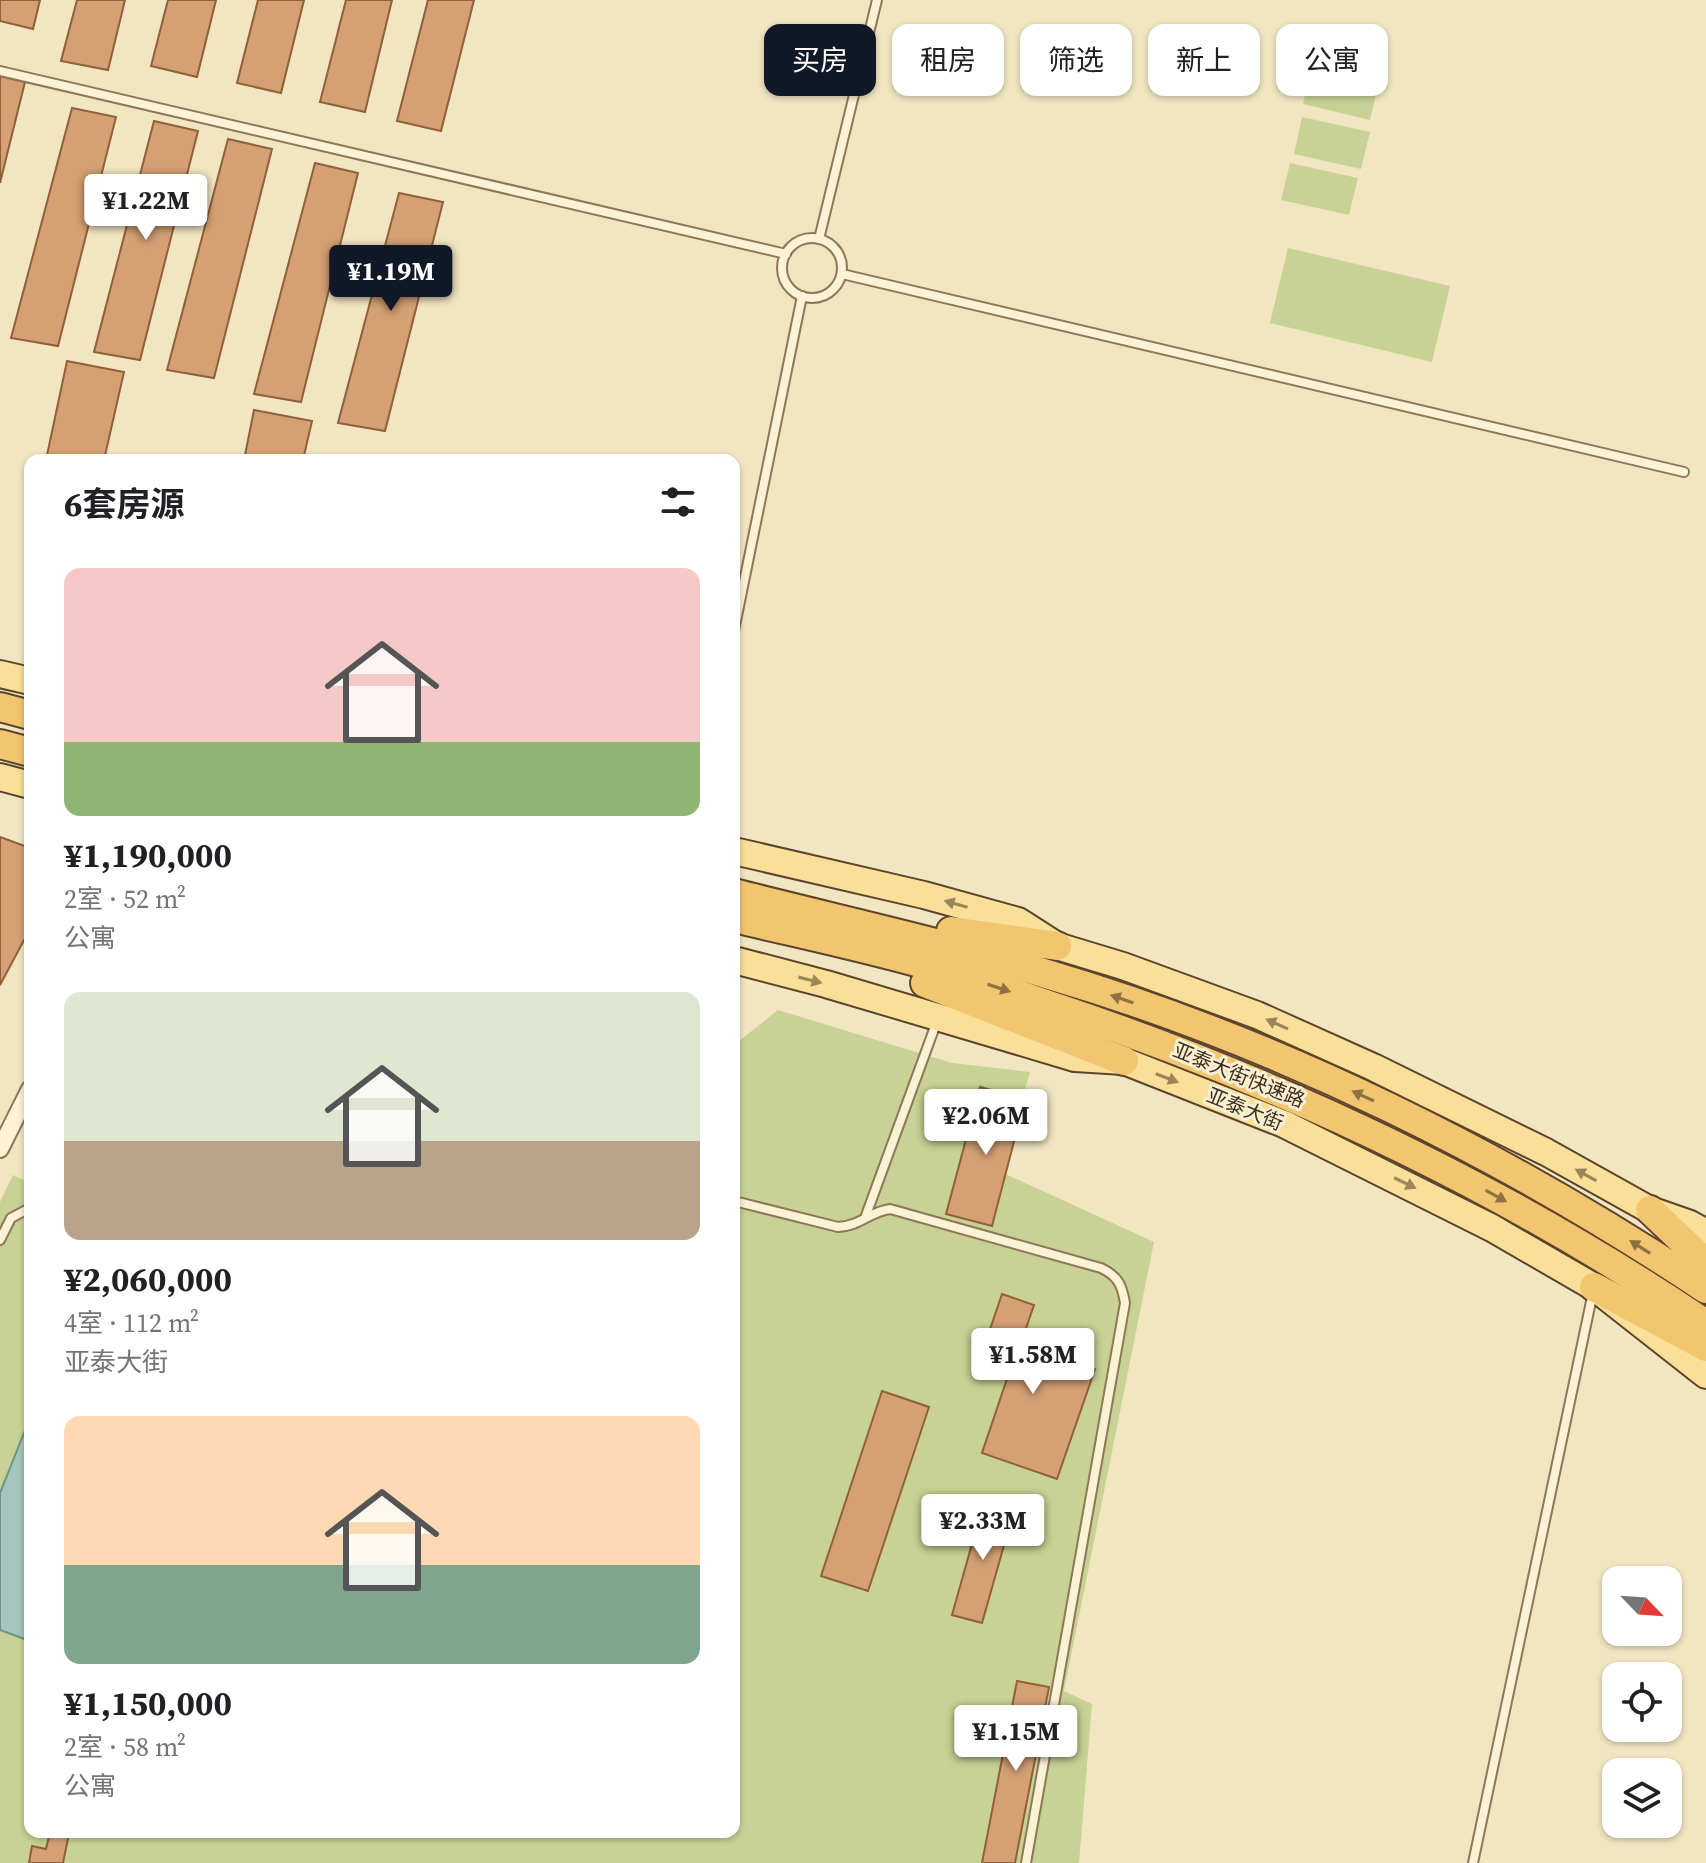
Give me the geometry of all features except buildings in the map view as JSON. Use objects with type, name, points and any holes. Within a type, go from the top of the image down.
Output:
[{"type":"highway","points":[[0,707],[24,713]]},
{"type":"highway","points":[[0,744],[24,750]]},
{"type":"highway","points":[[740,878],[968,936],[1057,946]]},
{"type":"highway","name":"亚泰大街快速路","points":[[740,895],[1049,975],[1180,1020],[1300,1067],[1483,1156],[1585,1213],[1706,1289]]},
{"type":"highway","name":"亚泰大街快速路","points":[[740,919],[935,967],[1156,1042],[1268,1085],[1466,1179],[1578,1243],[1706,1324]]},
{"type":"highway","points":[[740,936],[934,986],[1124,1061]]},
{"type":"highway","points":[[1650,1210],[1706,1263]]},
{"type":"highway","points":[[1594,1287],[1706,1347]]},
{"type":"main road","points":[[0,674],[24,680]]},
{"type":"main road","points":[[0,777],[24,783]]},
{"type":"main road","points":[[740,852],[909,891],[1018,921],[1057,946],[1123,966],[1243,1010],[1373,1067],[1546,1152],[1650,1210],[1706,1233]]},
{"type":"main road","name":"亚泰大街","points":[[740,962],[1075,1058],[1124,1061],[1297,1130],[1492,1228],[1594,1287],[1706,1375]]},
{"type":"street","points":[[0,1149],[24,1101]]},
{"type":"lane","points":[[819,239],[877,0]]},
{"type":"lane","points":[[0,71],[786,254]]},
{"type":"lane","points":[[806,239],[819,239],[835,249],[842,274],[829,293],[818,298],[802,296],[789,287],[784,277],[786,254],[806,239]]},
{"type":"lane","points":[[842,274],[1684,472]]},
{"type":"lane","points":[[740,601],[802,296]]},
{"type":"lane","points":[[865,1219],[938,1017]]},
{"type":"lane","points":[[740,1202],[838,1227],[853,1226],[878,1210],[890,1209],[1101,1268],[1114,1274],[1123,1288],[1125,1303],[1026,1863]]},
{"type":"lane","points":[[0,1240],[11,1218],[24,1211]]},
{"type":"lane","points":[[1473,1863],[1594,1287]]},
{"type":"green space","points":[[1305,96],[1376,96],[1370,120],[1303,104]]},
{"type":"green space","points":[[1302,117],[1370,132],[1361,169],[1294,154]]},
{"type":"green space","points":[[1290,163],[1358,178],[1349,215],[1281,200]]},
{"type":"green space","points":[[1288,248],[1450,286],[1432,362],[1270,323]]},
{"type":"green space","points":[[778,1010],[952,1063],[1030,1072],[1001,1172],[1154,1242],[1064,1691],[1092,1704],[1079,1863],[0,1863],[0,1202],[13,1175],[24,1180],[24,1838],[740,1838],[740,1040]]},
{"type":"water","points":[[24,1433],[24,1639],[0,1630],[0,1493]]}]
